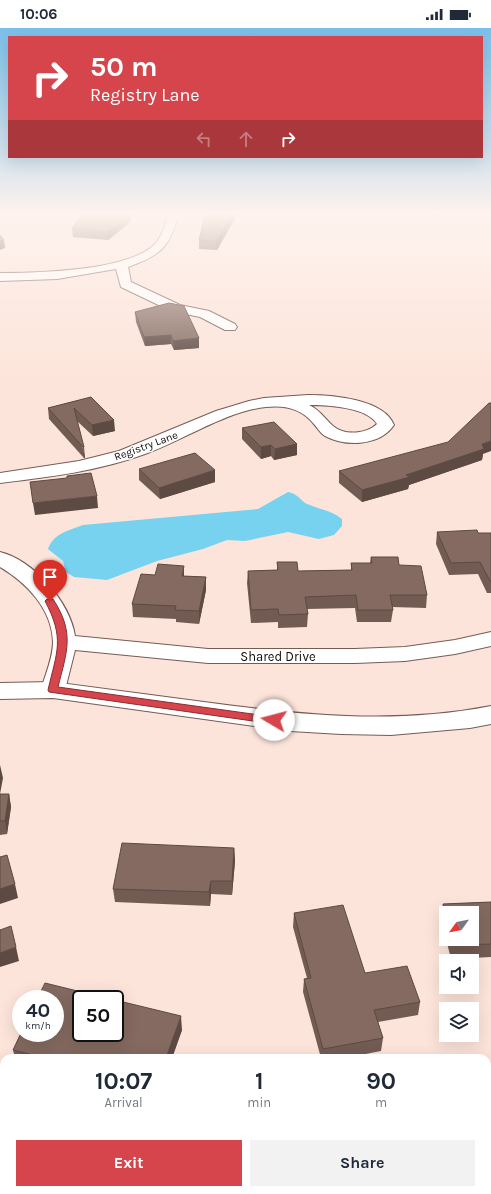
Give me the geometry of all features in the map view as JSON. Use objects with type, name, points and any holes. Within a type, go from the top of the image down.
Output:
[{"type":"street","points":[[0,277],[54,275],[90,269]]},
{"type":"street","points":[[123,269],[125,284],[176,308],[204,314],[230,327]]},
{"type":"street","name":"Registry Lane","points":[[0,478],[64,469],[125,455],[150,446],[236,409],[268,402],[288,401],[322,400],[342,402],[376,413],[382,418],[386,425],[374,434],[362,437],[351,437],[337,434],[329,431],[317,417],[309,411],[288,401]]},
{"type":"street","points":[[0,558],[37,585],[50,601],[60,620],[64,642],[53,690]]},
{"type":"street","name":"Shared Drive","points":[[64,642],[208,656],[355,656],[405,654],[455,648],[491,639]]},
{"type":"street","points":[[0,691],[53,690],[312,724],[391,726],[470,719],[491,715]]},
{"type":"water","points":[[288,492],[296,495],[307,504],[331,512],[338,516],[342,519],[342,526],[334,535],[319,539],[288,532],[245,541],[227,540],[203,549],[157,561],[107,580],[74,577],[66,572],[63,561],[48,549],[54,539],[62,533],[83,525],[258,509]]},
{"type":"building","points":[[169,303],[184,306],[199,338],[173,341],[171,335],[144,337],[135,312]]},
{"type":"building","points":[[91,397],[114,420],[92,425],[74,408],[83,447],[48,408]]},
{"type":"building","points":[[489,403],[491,403],[491,441],[482,444],[484,449],[406,475],[410,477],[362,490],[339,471],[448,442]]},
{"type":"building","points":[[274,422],[297,444],[275,449],[271,445],[261,447],[242,428]]},
{"type":"building","points":[[195,453],[215,470],[159,488],[139,469]]},
{"type":"building","points":[[91,473],[97,496],[33,503],[30,482],[67,478],[67,476]]},
{"type":"building","points":[[477,530],[478,533],[491,533],[491,581],[480,562],[451,563],[437,532]]},
{"type":"building","points":[[371,557],[398,557],[399,565],[421,566],[427,595],[390,595],[393,610],[358,610],[356,595],[305,597],[308,614],[279,615],[278,609],[251,610],[248,571],[278,570],[277,562],[297,562],[298,571],[352,570],[351,563],[372,563]]},
{"type":"building","points":[[158,564],[184,566],[182,576],[206,577],[199,611],[175,610],[176,606],[132,604],[141,574],[155,575]]},
{"type":"building","points":[[0,794],[9,794],[5,821],[0,821]]},
{"type":"building","points":[[122,843],[234,848],[232,881],[211,881],[209,892],[113,889]]},
{"type":"building","points":[[7,855],[15,884],[0,889],[0,857]]},
{"type":"building","points":[[491,902],[491,944],[479,944],[479,906],[444,906],[443,904]]},
{"type":"building","points":[[343,905],[365,973],[407,966],[420,1002],[374,1010],[383,1038],[323,1049],[304,979],[311,978],[294,913]]},
{"type":"building","points":[[11,926],[16,947],[0,953],[0,930]]},
{"type":"building","points":[[45,983],[73,990],[72,990],[72,1042],[124,1042],[124,1002],[181,1016],[167,1054],[29,1054],[13,1050],[17,1042],[64,1042],[64,990],[42,990]]},
{"type":"route","points":[[50,601],[60,620],[64,642],[53,690],[274,720]]}]
